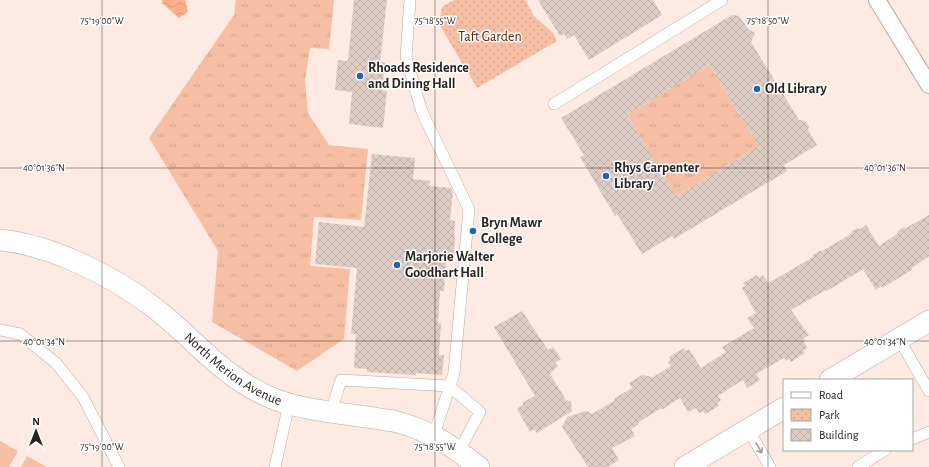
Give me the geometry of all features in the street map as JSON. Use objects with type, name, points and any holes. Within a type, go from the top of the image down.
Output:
[{"type":"street","points":[[877,0],[929,85]]},
{"type":"street","name":"North Merion Avenue","points":[[0,240],[14,241],[40,248],[75,262],[113,280],[156,309],[228,374],[268,397],[289,404],[400,423],[434,435],[459,451],[479,467]]},
{"type":"street","points":[[832,379],[929,321]]},
{"type":"street","points":[[685,467],[783,409]]},
{"type":"lane","points":[[410,0],[406,57],[422,112],[469,209],[454,373],[434,435]]},
{"type":"lane","points":[[554,104],[722,0]]},
{"type":"lane","points":[[0,330],[20,334],[56,363],[83,397],[118,467]]},
{"type":"lane","points":[[899,339],[929,391]]},
{"type":"lane","points":[[331,412],[341,380],[450,386],[480,412],[459,451]]},
{"type":"lane","points":[[275,467],[289,404]]},
{"type":"lane","points":[[748,429],[770,467]]},
{"type":"lane","points":[[913,439],[929,432]]},
{"type":"lane","points":[[858,467],[883,451]]},
{"type":"green space","points":[[236,0],[334,0],[329,49],[310,48],[305,80],[308,113],[329,145],[368,149],[361,220],[314,217],[310,266],[350,269],[344,339],[297,371],[212,322],[218,251],[149,138],[234,15]]},
{"type":"green space","name":"Taft Garden","points":[[454,0],[525,0],[534,16],[553,33],[557,41],[477,88],[439,24],[442,7]]},
{"type":"green space","points":[[709,65],[759,146],[676,196],[627,115]]},
{"type":"green space","points":[[0,441],[18,451],[9,467],[0,467]]},
{"type":"green space","points":[[27,456],[47,467],[21,467]]},
{"type":"water","points":[[162,0],[185,0],[188,12],[179,18],[162,3]]},
{"type":"building","name":"Rhoads Residence and Dining Hall","points":[[354,0],[387,0],[380,62],[385,63],[382,90],[387,91],[383,128],[349,124],[352,92],[335,90],[338,60],[348,61]]},
{"type":"building","points":[[538,0],[653,0],[662,15],[589,60],[574,35],[567,39],[564,34],[560,36]]},
{"type":"building","points":[[732,15],[739,16],[748,29],[755,33],[751,42],[799,120],[805,121],[809,126],[808,130],[817,145],[784,165],[787,171],[674,239],[672,236],[642,254],[617,214],[615,216],[580,157],[584,155],[561,118]],"holes":[[[709,65],[759,146],[676,196],[627,115]]]},
{"type":"building","name":"Marjorie Walter Goodhart Hall","points":[[372,154],[415,158],[413,179],[430,181],[429,186],[451,188],[453,192],[450,220],[455,221],[453,261],[446,261],[444,291],[440,291],[438,323],[441,323],[439,355],[444,355],[442,375],[367,372],[367,369],[354,368],[356,334],[351,334],[357,268],[315,264],[319,222],[364,227]]},
{"type":"building","points":[[929,215],[929,256],[912,268],[912,270],[876,290],[863,269],[827,291],[826,290],[791,310],[809,335],[803,339],[807,348],[803,351],[805,353],[791,362],[789,359],[786,361],[784,358],[756,374],[760,380],[747,388],[743,380],[718,396],[721,400],[717,403],[719,406],[705,414],[703,411],[699,413],[696,408],[688,412],[680,398],[639,422],[638,425],[631,429],[635,436],[612,448],[619,460],[608,467],[588,467],[562,427],[567,417],[586,411],[592,414],[632,388],[629,383],[642,375],[653,377],[671,366],[668,362],[671,360],[669,357],[684,348],[685,351],[689,349],[701,368],[726,352],[722,347],[754,328],[747,318],[756,313],[742,288],[745,286],[743,283],[757,275],[759,278],[763,275],[768,283],[813,257],[813,255],[819,251],[822,251],[851,234],[851,232],[857,228],[860,229],[866,225],[879,246],[897,234],[898,231],[904,227],[906,228]]},
{"type":"building","points":[[522,311],[548,350],[553,347],[561,359],[555,363],[558,366],[550,374],[566,400],[571,402],[572,411],[537,433],[534,429],[530,432],[517,409],[523,405],[523,402],[535,396],[494,327]]},
{"type":"place","name":"Rhoads Residence and Dining Hall","points":[[360,76]]},
{"type":"place","name":"Old Library","points":[[757,89]]},
{"type":"place","name":"Rhys Carpenter Library","points":[[606,176]]},
{"type":"place","name":"Bryn Mawr College","points":[[473,231]]},
{"type":"place","name":"Marjorie Walter Goodhart Hall","points":[[397,265]]}]
